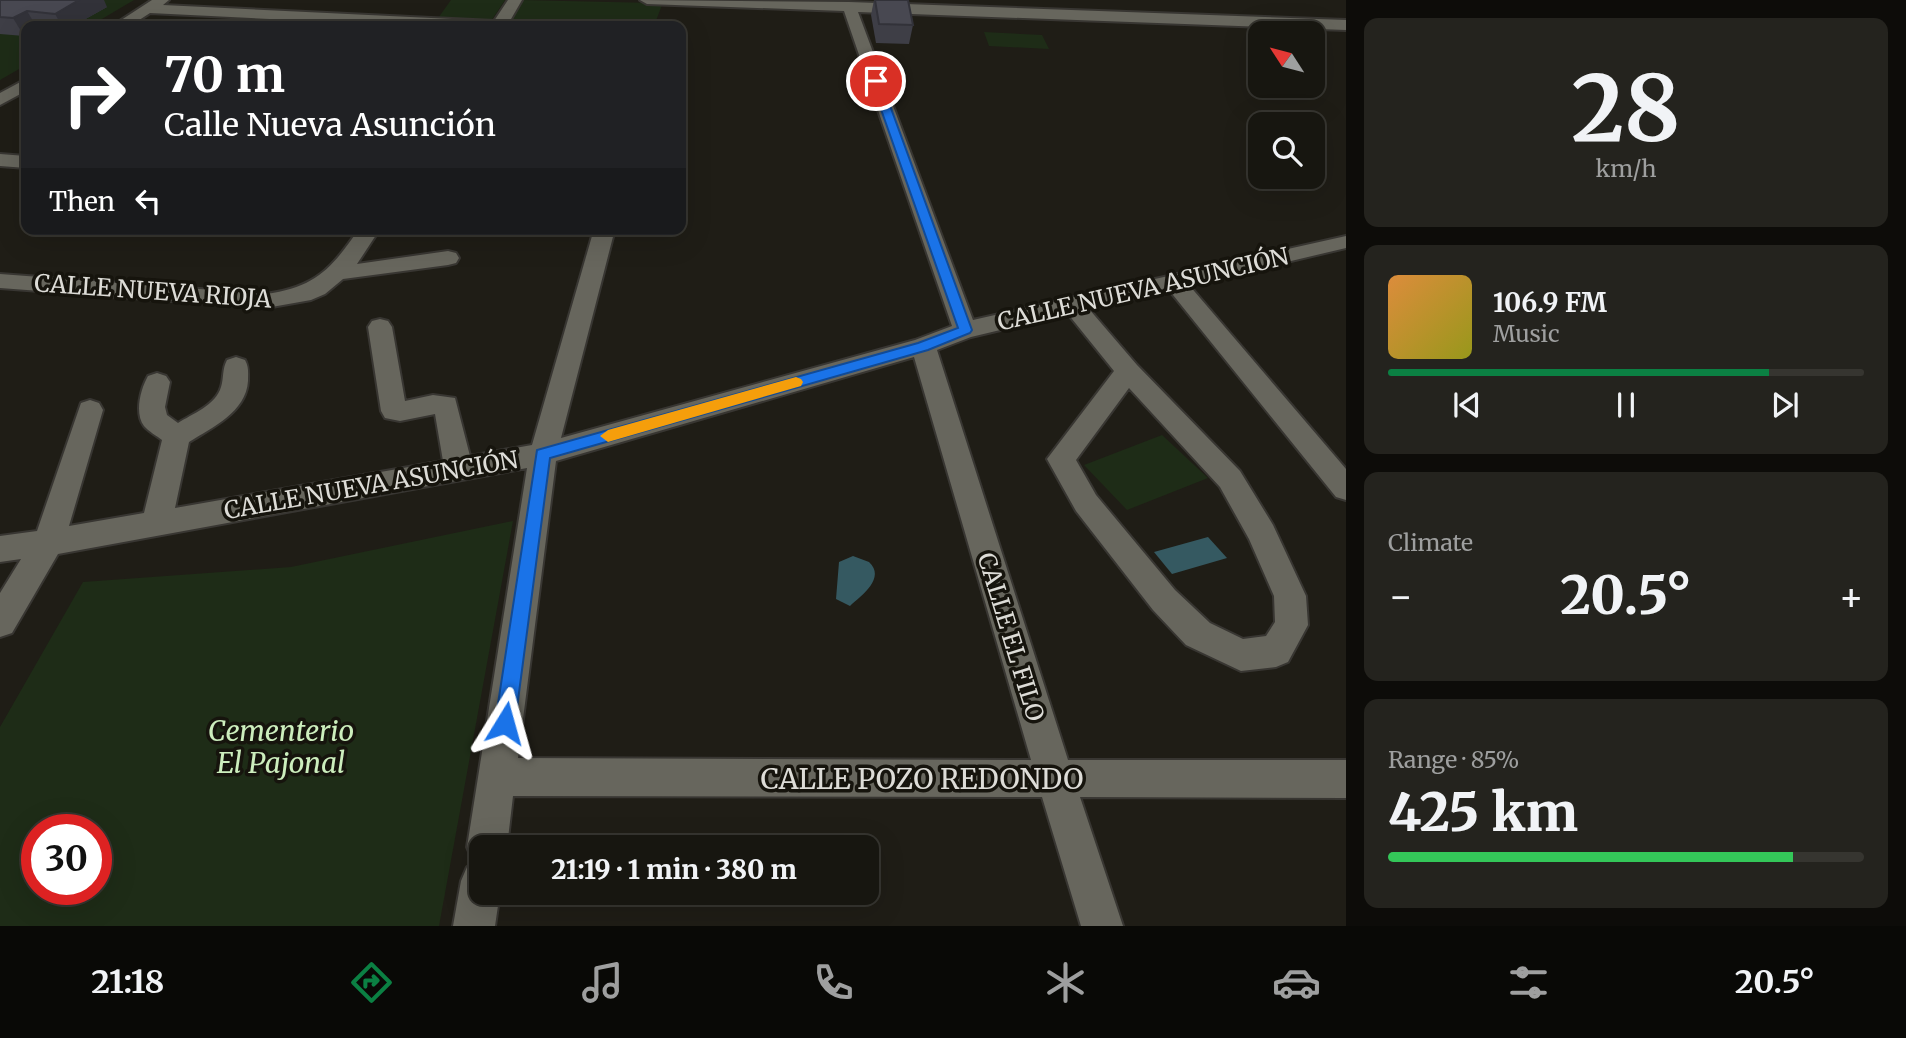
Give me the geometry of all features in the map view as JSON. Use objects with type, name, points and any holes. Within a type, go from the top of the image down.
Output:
[{"type":"street","points":[[129,21],[162,0]]},
{"type":"street","points":[[502,21],[515,0]]},
{"type":"street","points":[[647,0],[669,5],[849,6],[1346,25]]},
{"type":"street","points":[[849,6],[965,330]]},
{"type":"street","points":[[149,9],[396,21]]},
{"type":"street","points":[[0,100],[21,87]]},
{"type":"street","points":[[0,160],[21,162]]},
{"type":"street","points":[[340,273],[366,235]]},
{"type":"street","points":[[489,835],[543,454],[603,235]]},
{"type":"street","name":"CALLE NUEVA ASUNCIÓN","points":[[0,549],[48,543],[543,454],[923,346],[965,330],[1175,284],[1346,242]]},
{"type":"street","points":[[340,273],[448,258]]},
{"type":"street","name":"CALLE NUEVA RIOJA","points":[[0,281],[266,301],[304,296],[340,273]]},
{"type":"street","points":[[1175,284],[1346,489]]},
{"type":"street","points":[[1073,305],[1128,370],[1230,479],[1262,534],[1290,596],[1292,625],[1276,652],[1241,655],[1198,634],[1164,600],[1103,525],[1070,477],[1061,459],[1128,370]]},
{"type":"street","points":[[380,327],[394,411],[401,412],[438,403],[446,405],[459,469]]},
{"type":"street","name":"CALLE EL FILO","points":[[923,346],[1102,926]]},
{"type":"street","points":[[157,522],[177,436],[217,412],[234,392],[236,366]]},
{"type":"street","points":[[157,382],[152,407],[154,420],[177,436]]},
{"type":"street","points":[[0,622],[48,543],[63,504],[90,410]]},
{"type":"street","name":"CALLE POZO REDONDO","points":[[498,777],[1346,779]]},
{"type":"street","points":[[474,926],[477,905]]},
{"type":"green space","points":[[0,0],[134,0],[98,21],[21,21],[21,68],[0,80]]},
{"type":"green space","points":[[451,0],[505,0],[491,21],[436,21]]},
{"type":"green space","points":[[521,0],[662,5],[656,21],[506,21],[516,3]]},
{"type":"green space","points":[[984,32],[1042,35],[1049,49],[989,46]]},
{"type":"green space","points":[[1162,435],[1208,478],[1127,510],[1084,465]]},
{"type":"green space","name":"Cementerio El Pajonal","points":[[513,521],[439,926],[0,926],[0,727],[83,582],[291,567]]},
{"type":"water","points":[[1208,537],[1227,558],[1172,574],[1154,552]]},
{"type":"water","points":[[853,556],[869,562],[875,574],[870,586],[850,606],[836,599],[839,562]]},
{"type":"building","points":[[0,0],[79,0],[55,14],[27,11],[13,18],[0,17]]},
{"type":"building","points":[[875,0],[908,0],[913,25],[879,24]]},
{"type":"slow traffic","points":[[608,436],[796,382]]},
{"type":"route","points":[[505,723],[543,454],[923,346],[965,330],[876,81]]}]
